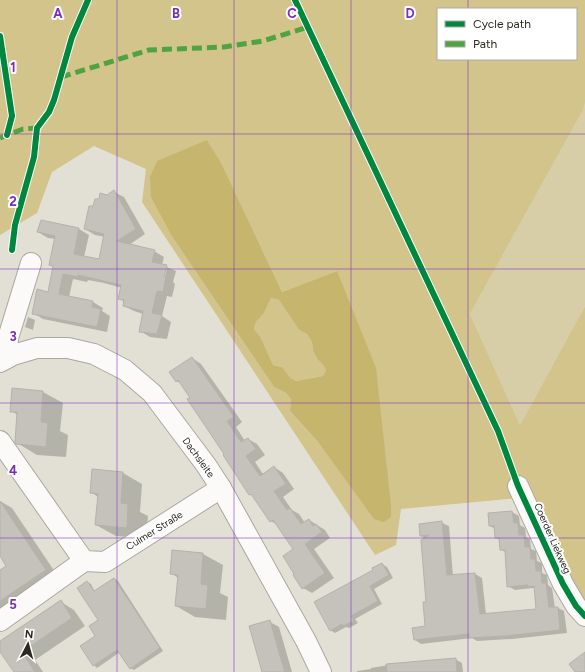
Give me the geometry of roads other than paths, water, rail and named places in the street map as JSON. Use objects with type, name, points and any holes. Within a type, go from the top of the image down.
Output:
[{"type":"street","points":[[3,360],[8,338],[31,263]]},
{"type":"street","name":"Dachsleite","points":[[3,360],[38,348],[68,348],[94,354],[125,370],[152,393],[206,465],[221,488],[306,641],[321,672]]},
{"type":"street","points":[[0,442],[84,561],[0,621]]},
{"type":"street","name":"Coerder Liekweg","points":[[518,486],[563,584],[576,606],[585,616]]},
{"type":"street","name":"Culmer Straße","points":[[84,561],[105,562],[221,488]]}]
